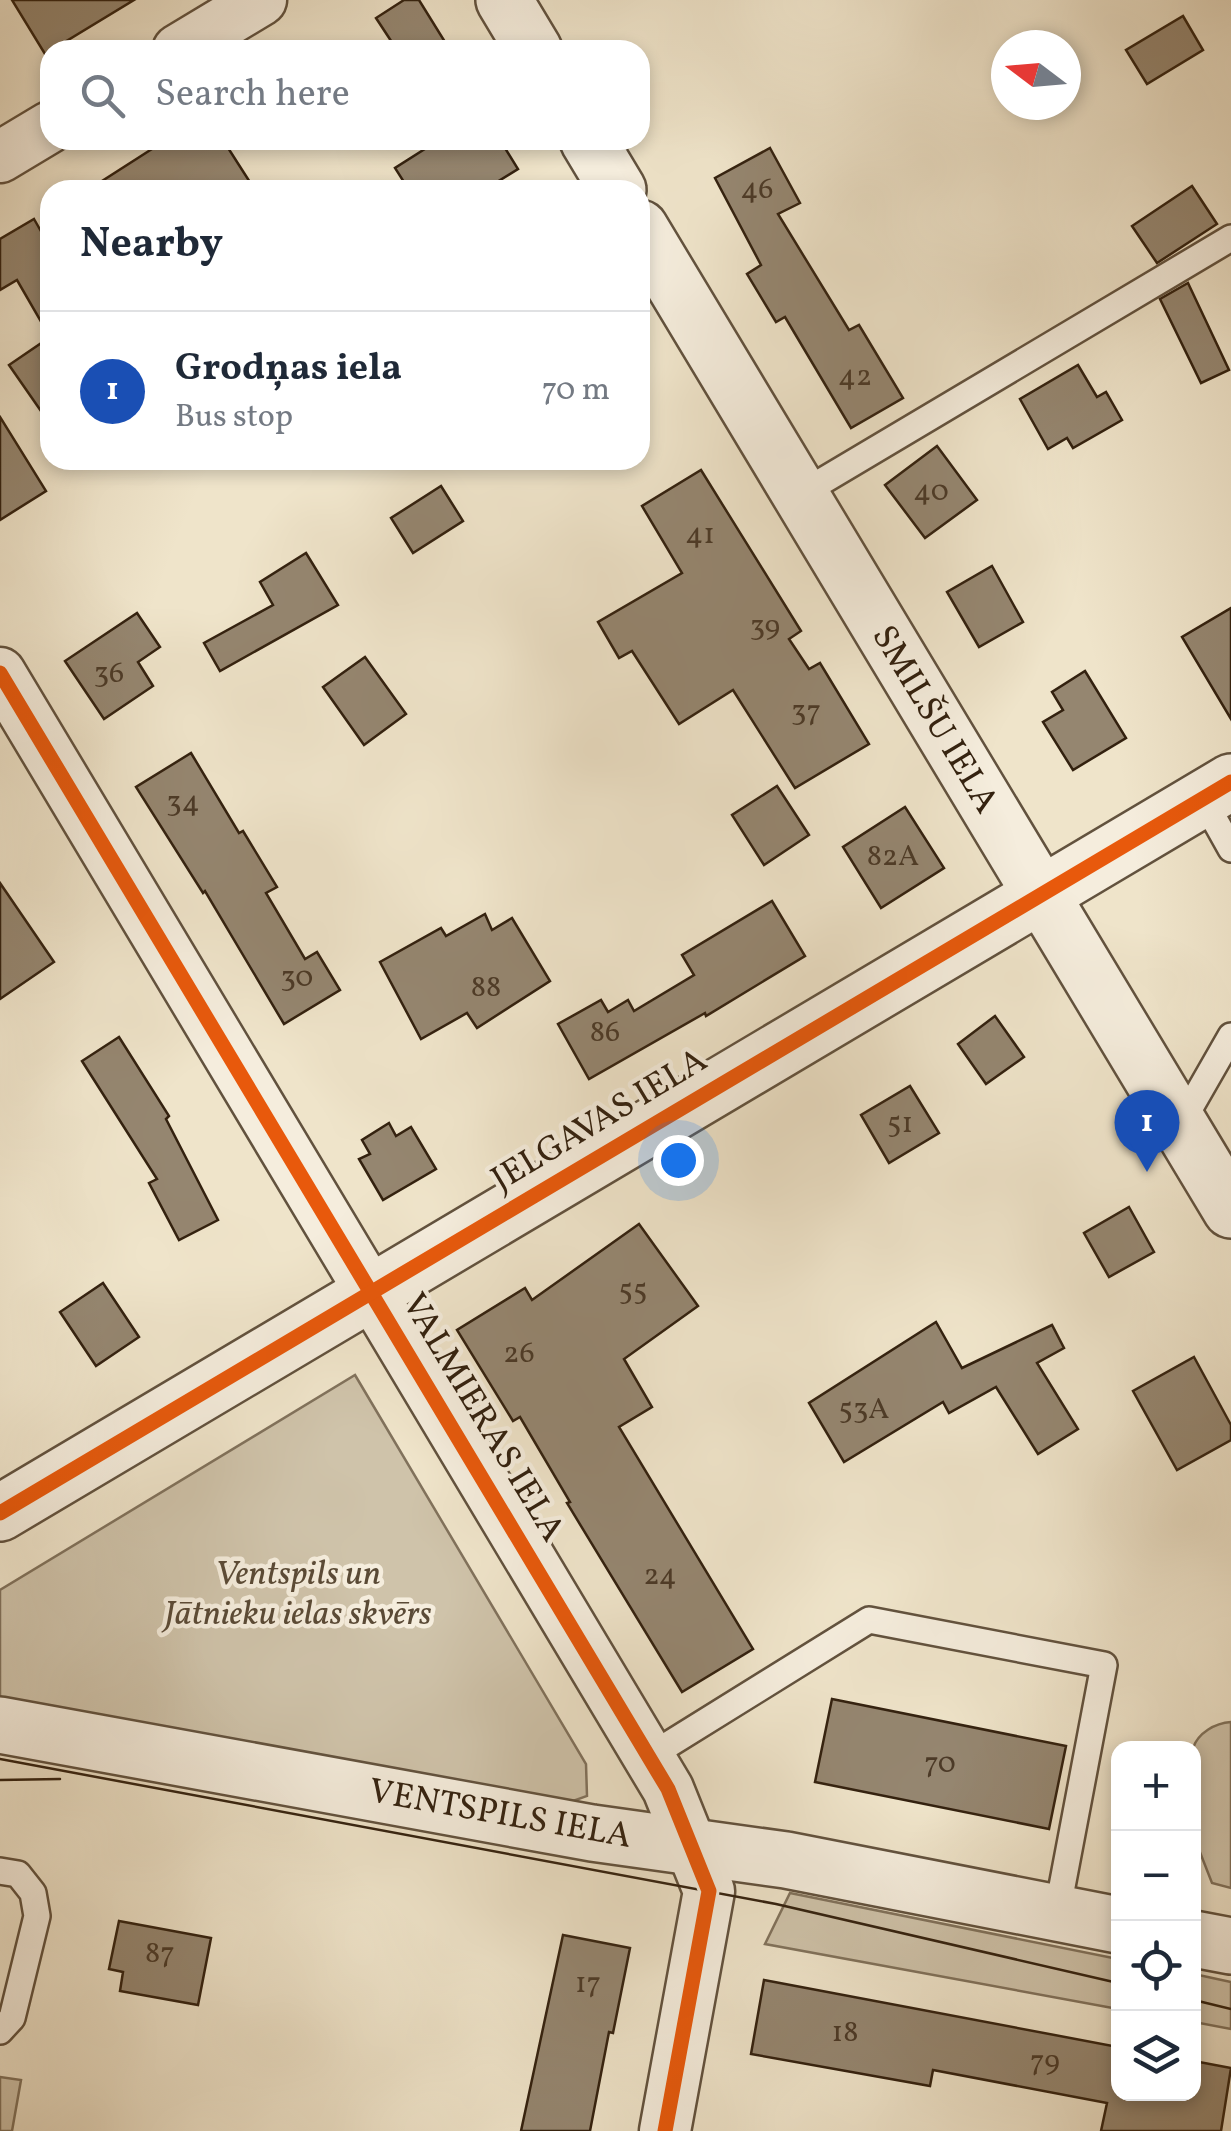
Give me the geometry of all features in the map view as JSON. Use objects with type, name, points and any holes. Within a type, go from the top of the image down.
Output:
[{"type":"street","points":[[195,40],[261,0]]},
{"type":"street","points":[[504,0],[528,40]]},
{"type":"street","points":[[0,158],[40,133]]},
{"type":"street","points":[[594,150],[612,180]]},
{"type":"street","name":"SMILŠU IELA","points":[[650,245],[1231,1210]]},
{"type":"street","name":"VALMIERAS IELA","points":[[0,672],[668,1789],[709,1891],[665,2131]]},
{"type":"street","name":"JELGAVAS IELA","points":[[0,1513],[1217,791]]},
{"type":"street","name":"VENTSPILS IELA","points":[[0,1725],[691,1848],[786,1860],[1111,1924]]},
{"type":"street","points":[[1201,1940],[1231,1946]]},
{"type":"lane","points":[[799,495],[1231,238]]},
{"type":"lane","points":[[1217,791],[1231,849]]},
{"type":"lane","points":[[1180,1125],[1231,1036]]},
{"type":"lane","points":[[650,1756],[869,1620],[1104,1665],[1057,1913]]},
{"type":"lane","points":[[0,1871],[18,1874],[33,1893],[37,1916],[12,2018],[0,2031]]},
{"type":"green space","name":"Ventspils un Jātnieku ielas skvērs","points":[[355,1375],[586,1764],[587,1796],[562,1805],[0,1700],[0,1590]]},
{"type":"green space","points":[[1231,1722],[1231,1888],[1212,1883],[1201,1855],[1201,1741],[1197,1741],[1219,1724]]},
{"type":"green space","points":[[790,1893],[1111,1958],[1111,2008],[765,1944]]},
{"type":"green space","points":[[1201,1976],[1231,1982],[1231,2029],[1201,2023]]},
{"type":"green space","points":[[0,2077],[21,2080],[12,2131],[0,2131]]},
{"type":"building","points":[[12,0],[134,0],[68,40],[40,40],[40,46]]},
{"type":"building","points":[[404,0],[419,0],[444,40],[390,40],[376,18]]},
{"type":"building","points":[[1183,16],[1203,50],[1147,84],[1126,50]]},
{"type":"building","points":[[770,148],[800,203],[778,214],[849,330],[859,325],[903,398],[851,428],[785,317],[776,322],[747,274],[761,265],[715,178]]},
{"type":"building","points":[[150,150],[229,150],[249,180],[104,180]]},
{"type":"building","points":[[423,150],[506,150],[518,169],[500,180],[403,180],[395,168]]},
{"type":"building","points":[[1192,186],[1217,224],[1157,263],[1132,226]]},
{"type":"building","points":[[34,219],[40,230],[40,320],[17,280],[0,290],[0,239]]},
{"type":"building","points":[[1188,283],[1229,370],[1201,383],[1160,299]]},
{"type":"building","points":[[40,344],[40,410],[9,365]]},
{"type":"building","points":[[1078,365],[1097,397],[1106,392],[1122,420],[1073,448],[1067,438],[1048,449],[1020,399]]},
{"type":"building","points":[[0,417],[46,491],[0,520]]},
{"type":"building","points":[[937,446],[977,500],[925,538],[885,485]]},
{"type":"building","points":[[701,470],[801,631],[789,639],[809,669],[820,663],[869,744],[795,788],[733,690],[679,724],[632,651],[619,658],[598,622],[682,573],[642,506]]},
{"type":"building","points":[[441,486],[463,521],[413,553],[391,518]]},
{"type":"building","points":[[306,553],[338,605],[220,671],[204,643],[273,605],[260,582]]},
{"type":"building","points":[[992,566],[1023,622],[979,647],[947,592]]},
{"type":"building","points":[[1231,608],[1231,719],[1182,637]]},
{"type":"building","points":[[137,613],[160,647],[138,662],[153,686],[104,719],[65,661]]},
{"type":"building","points":[[365,657],[406,714],[364,745],[323,687]]},
{"type":"building","points":[[1085,671],[1126,738],[1073,770],[1043,722],[1063,710],[1052,692]]},
{"type":"building","points":[[191,753],[277,887],[266,893],[305,959],[317,952],[340,990],[284,1024],[205,891],[136,787]]},
{"type":"building","points":[[777,786],[809,835],[764,865],[732,815]]},
{"type":"building","points":[[905,807],[944,868],[881,908],[843,847]]},
{"type":"building","points":[[0,883],[54,962],[0,999]]},
{"type":"building","points":[[772,901],[805,956],[706,1016],[705,1013],[589,1079],[558,1024],[601,1000],[608,1012],[628,1000],[634,1011],[694,975],[682,955]]},
{"type":"building","points":[[485,914],[492,930],[512,918],[550,981],[477,1028],[467,1013],[421,1039],[380,962],[441,928],[446,936]]},
{"type":"building","points":[[995,1016],[1024,1057],[986,1084],[958,1044]]},
{"type":"building","points":[[119,1037],[169,1116],[166,1119],[218,1220],[179,1240],[149,1183],[157,1179],[82,1061]]},
{"type":"building","points":[[910,1086],[939,1133],[889,1163],[861,1115]]},
{"type":"building","points":[[389,1123],[396,1136],[411,1127],[436,1169],[383,1200],[359,1159],[370,1154],[362,1140]]},
{"type":"building","points":[[1129,1207],[1154,1252],[1109,1277],[1084,1233]]},
{"type":"building","points":[[639,1224],[698,1306],[624,1359],[652,1407],[619,1427],[753,1649],[682,1692],[567,1503],[570,1502],[520,1417],[513,1421],[457,1330],[525,1288],[532,1300]]},
{"type":"building","points":[[103,1283],[139,1337],[96,1366],[60,1312]]},
{"type":"building","points":[[936,1322],[962,1368],[1052,1325],[1064,1348],[1037,1363],[1078,1429],[1038,1454],[996,1387],[949,1413],[943,1402],[844,1462],[809,1403]]},
{"type":"building","points":[[1194,1357],[1231,1425],[1231,1440],[1177,1470],[1133,1391]]},
{"type":"building","points":[[832,1699],[1066,1746],[1049,1829],[815,1782]]},
{"type":"building","points":[[119,1921],[211,1938],[198,2005],[120,1991],[123,1972],[109,1969]]},
{"type":"building","points":[[563,1935],[630,1948],[613,2033],[609,2032],[590,2131],[521,2131]]},
{"type":"building","points":[[764,1980],[1111,2046],[1111,2101],[1201,2101],[1201,2062],[1231,2068],[1221,2131],[1101,2131],[1107,2103],[933,2070],[930,2086],[751,2054]]},
{"type":"tram line","points":[[0,1759],[776,1904],[1111,1981]]},
{"type":"tram line","points":[[0,1780],[60,1779]]},
{"type":"tram line","points":[[1201,2002],[1231,2009]]},
{"type":"cycle path","points":[[0,673],[668,1789],[709,1891],[665,2131]]},
{"type":"cycle path","points":[[0,1513],[1231,782]]},
{"type":"place","name":"Grodņas iela","points":[[1147,1172]]}]
